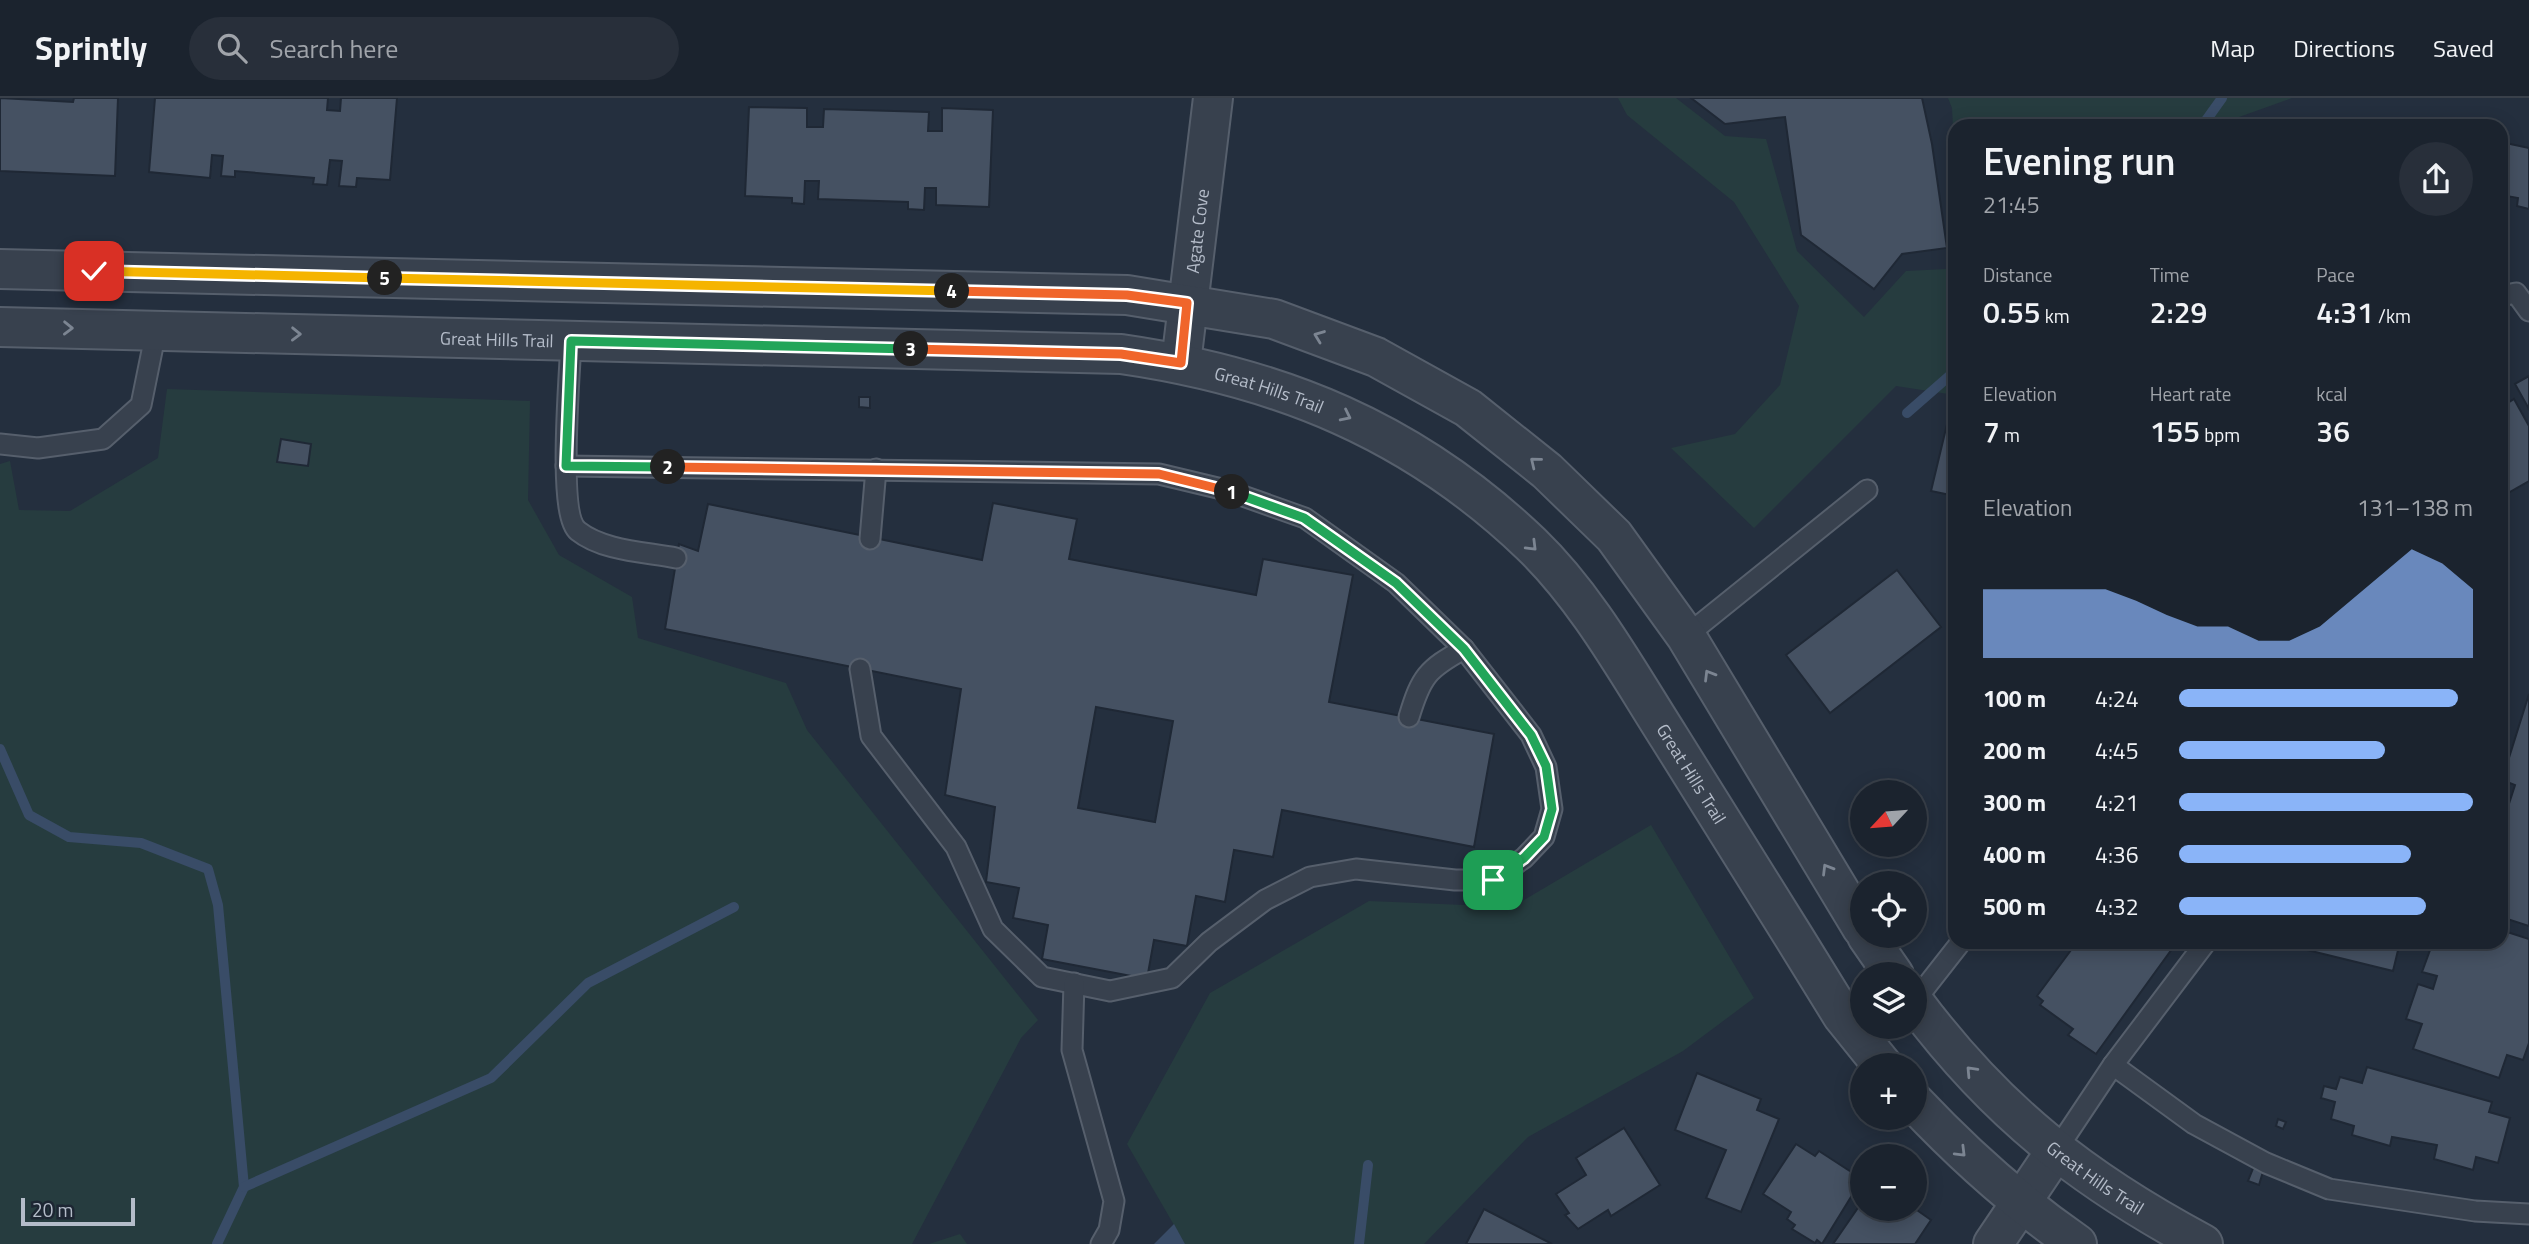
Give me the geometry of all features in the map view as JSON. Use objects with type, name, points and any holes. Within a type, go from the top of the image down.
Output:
[{"type":"street","name":"Agate Cove","points":[[1181,363],[1213,98]]},
{"type":"street","points":[[0,269],[1127,295],[1187,303],[1286,324],[1376,357],[1468,408],[1547,471],[1614,536],[1686,636],[1850,908]]},
{"type":"street","name":"Great Hills Trail","points":[[0,327],[1121,354],[1181,363],[1267,385],[1344,414],[1469,489],[1532,545],[1577,598],[1623,664],[1842,1015],[1873,1053]]},
{"type":"street","name":"Great Hills Trail","points":[[1927,1019],[1945,1043],[2009,1112],[2055,1152],[2138,1210],[2203,1244]]},
{"type":"street","points":[[1927,1116],[1963,1154],[2020,1205],[2077,1244]]},
{"type":"street","points":[[1993,1244],[2055,1152]]},
{"type":"lane","points":[[2508,295],[2516,293],[2529,311]]},
{"type":"lane","points":[[0,443],[38,448],[103,439],[141,405],[156,331]]},
{"type":"lane","points":[[571,341],[566,466],[568,512],[577,530],[603,544],[676,558]]},
{"type":"lane","points":[[566,466],[1159,474],[1226,490],[1304,518],[1396,583],[1464,649],[1531,735],[1546,766],[1552,809],[1544,837],[1524,858],[1493,880],[1455,880],[1356,869],[1310,877],[1265,900],[1209,942],[1172,978],[1110,991],[1042,977],[993,929],[956,848],[871,736],[860,669]]},
{"type":"lane","points":[[870,539],[876,469]]},
{"type":"lane","points":[[1686,636],[1867,490]]},
{"type":"lane","points":[[1409,717],[1417,689],[1434,664],[1464,649]]},
{"type":"lane","points":[[1927,985],[1956,949]]},
{"type":"lane","points":[[2055,1152],[2113,1065],[2201,949]]},
{"type":"lane","points":[[1074,983],[1072,1050],[1114,1201],[1109,1230],[1101,1244]]},
{"type":"lane","points":[[2113,1065],[2194,1124],[2266,1163],[2329,1189],[2475,1211],[2529,1214]]},
{"type":"green space","points":[[1618,98],[1676,98],[1725,136],[1766,139],[1797,251],[1864,317],[1906,271],[1946,269],[1948,261],[1948,394],[1896,386],[1754,528],[1671,448],[1735,434],[1780,385],[1799,306],[1734,202],[1627,115]]},
{"type":"green space","points":[[1948,98],[2292,98],[2234,119],[1953,119]]},
{"type":"green space","points":[[167,389],[530,401],[528,500],[559,555],[632,597],[638,638],[786,683],[807,730],[1038,1020],[1021,1038],[912,1244],[0,1244],[0,464],[10,461],[19,510],[70,511],[158,458]]},
{"type":"green space","points":[[1651,825],[1754,998],[1683,1051],[1528,1137],[1424,1244],[1185,1244],[1127,1144],[1210,993],[1369,901],[1512,907]]},
{"type":"green space","points":[[960,1234],[967,1244],[929,1244]]},
{"type":"water","points":[[1174,1224],[1185,1244],[1154,1244]]},
{"type":"building","points":[[0,98],[73,102],[74,98],[118,98],[115,176],[0,171]]},
{"type":"building","points":[[155,98],[328,98],[327,110],[340,111],[341,98],[397,98],[390,180],[357,178],[356,187],[339,186],[342,161],[330,160],[327,185],[313,184],[314,178],[235,171],[235,177],[221,176],[223,156],[212,155],[210,178],[149,172]]},
{"type":"building","points":[[1691,98],[1922,98],[1932,144],[1947,248],[1902,254],[1874,289],[1801,235],[1785,117],[1725,124]]},
{"type":"building","points":[[749,107],[807,108],[807,127],[823,127],[824,109],[929,112],[928,131],[942,131],[942,108],[993,110],[989,207],[936,205],[936,188],[925,188],[924,210],[908,209],[908,202],[818,199],[819,181],[805,181],[804,204],[792,203],[792,198],[745,196]]},
{"type":"building","points":[[2508,144],[2529,148],[2529,209],[2517,206],[2518,198],[2508,196]]},
{"type":"building","points":[[2529,376],[2529,409],[2515,384]]},
{"type":"building","points":[[859,397],[870,397],[870,408],[859,407]]},
{"type":"building","points":[[2514,399],[2529,426],[2529,481],[2508,493],[2508,403]]},
{"type":"building","points":[[1948,420],[1948,495],[1931,491]]},
{"type":"building","points":[[281,439],[311,444],[308,466],[277,462]]},
{"type":"building","points":[[993,503],[1077,519],[1069,559],[1256,595],[1263,559],[1353,575],[1329,702],[1494,734],[1474,847],[1282,810],[1273,857],[1234,850],[1225,902],[1196,896],[1187,946],[1154,940],[1147,979],[1042,959],[1048,925],[1013,918],[1019,888],[986,882],[995,807],[945,795],[961,689],[665,629],[679,544],[698,551],[708,504],[982,560]],"holes":[[[1096,707],[1173,721],[1155,822],[1078,808]]]},
{"type":"building","points":[[1897,570],[1941,627],[1830,713],[1786,655]]},
{"type":"building","points":[[2529,694],[2529,926],[2508,919],[2508,807],[2515,785],[2508,782],[2508,761]]},
{"type":"building","points":[[2508,932],[2529,939],[2529,1043],[2523,1060],[2507,1055],[2499,1078],[2413,1049],[2422,1024],[2406,1019],[2418,984],[2433,989],[2437,976],[2422,972],[2430,949],[2508,949]]},
{"type":"building","points":[[2072,949],[2172,949],[2096,1054],[2068,1035],[2073,1029],[2040,1005],[2043,1001],[2037,996]]},
{"type":"building","points":[[2303,949],[2398,949],[2393,971]]},
{"type":"building","points":[[2367,1067],[2492,1102],[2489,1112],[2510,1118],[2498,1163],[2476,1157],[2473,1170],[2434,1159],[2437,1145],[2392,1137],[2390,1146],[2352,1135],[2354,1126],[2331,1119],[2335,1102],[2321,1098],[2324,1086],[2336,1089],[2340,1077],[2362,1083]]},
{"type":"building","points":[[1697,1073],[1761,1099],[1757,1110],[1779,1119],[1741,1212],[1706,1198],[1726,1150],[1675,1130]]},
{"type":"building","points":[[2278,1119],[2286,1122],[2283,1129],[2276,1126]]},
{"type":"building","points":[[1624,1128],[1660,1185],[1611,1216],[1608,1210],[1578,1229],[1565,1215],[1569,1213],[1556,1194],[1586,1175],[1576,1158]]},
{"type":"building","points":[[1796,1144],[1815,1156],[1819,1151],[1850,1171],[1850,1198],[1822,1244],[1817,1240],[1815,1243],[1792,1229],[1795,1225],[1787,1219],[1791,1212],[1763,1194]]},
{"type":"building","points":[[2265,1165],[2259,1185],[2248,1181],[2254,1166]]},
{"type":"building","points":[[1484,1209],[1552,1244],[1466,1244]]},
{"type":"building","points":[[1927,1217],[1931,1220],[1915,1244],[1833,1244],[1850,1219],[1927,1221]]},
{"type":"waterway","points":[[2207,119],[2222,98]]},
{"type":"waterway","points":[[1907,413],[1948,377]]},
{"type":"waterway","points":[[0,749],[29,815],[69,837],[141,843],[208,869],[218,905],[244,1187],[217,1244]]},
{"type":"waterway","points":[[244,1187],[491,1078],[588,983],[734,907]]},
{"type":"waterway","points":[[1359,1244],[1368,1165]]},
{"type":"route","points":[[94,271],[1127,295],[1187,303],[1181,363],[1121,354],[571,341],[566,466],[1159,474],[1226,490],[1304,518],[1396,583],[1464,649],[1531,735],[1546,766],[1552,809],[1544,837],[1524,858],[1493,880]]}]
